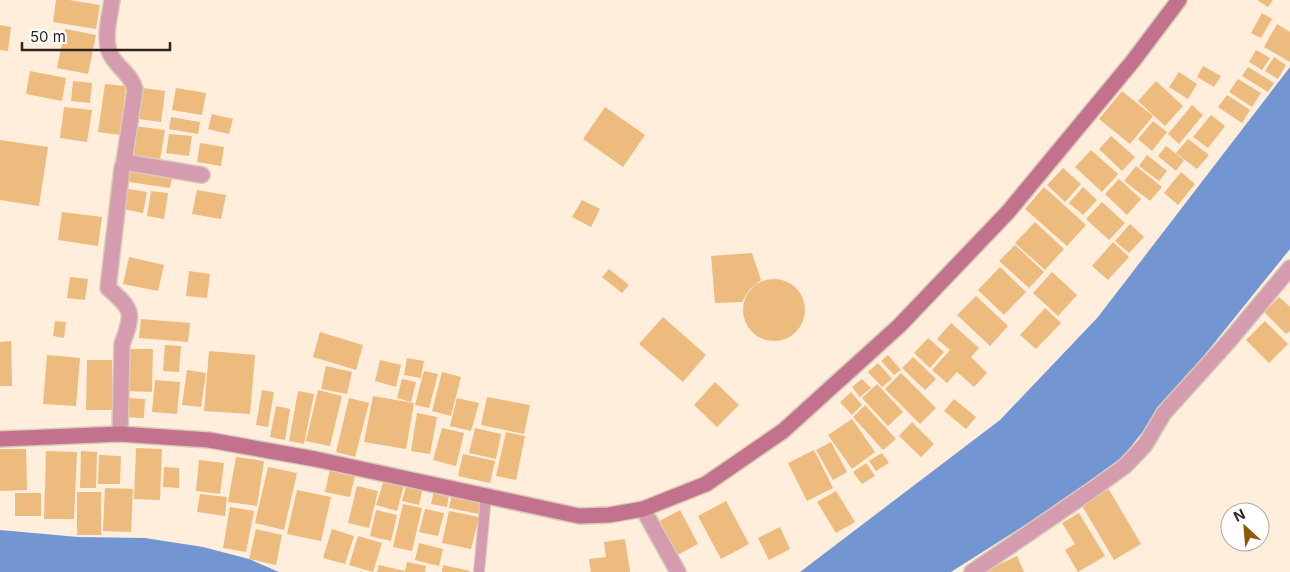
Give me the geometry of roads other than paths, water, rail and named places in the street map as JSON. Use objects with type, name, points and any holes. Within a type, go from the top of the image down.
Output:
[{"type":"main road","points":[[0,439],[120,434],[209,440],[316,459],[579,516],[609,515],[643,509],[706,484],[783,431],[899,326],[1008,212],[1133,61],[1179,0]]},
{"type":"street","points":[[112,0],[107,38],[109,52],[133,80],[135,90],[121,173],[108,288],[128,306],[129,314],[122,344],[120,434]]},
{"type":"street","points":[[124,162],[202,175]]},
{"type":"street","points":[[972,572],[1125,466],[1145,445],[1164,413],[1229,341],[1290,268]]},
{"type":"street","points":[[643,509],[678,572]]},
{"type":"lane","points":[[479,572],[486,496]]},
{"type":"water","points":[[1290,67],[1290,249],[1112,470],[951,572],[800,572],[1000,420],[1098,317]]},
{"type":"water","points":[[0,530],[78,537],[145,538],[203,547],[249,559],[279,572],[0,572]]}]
